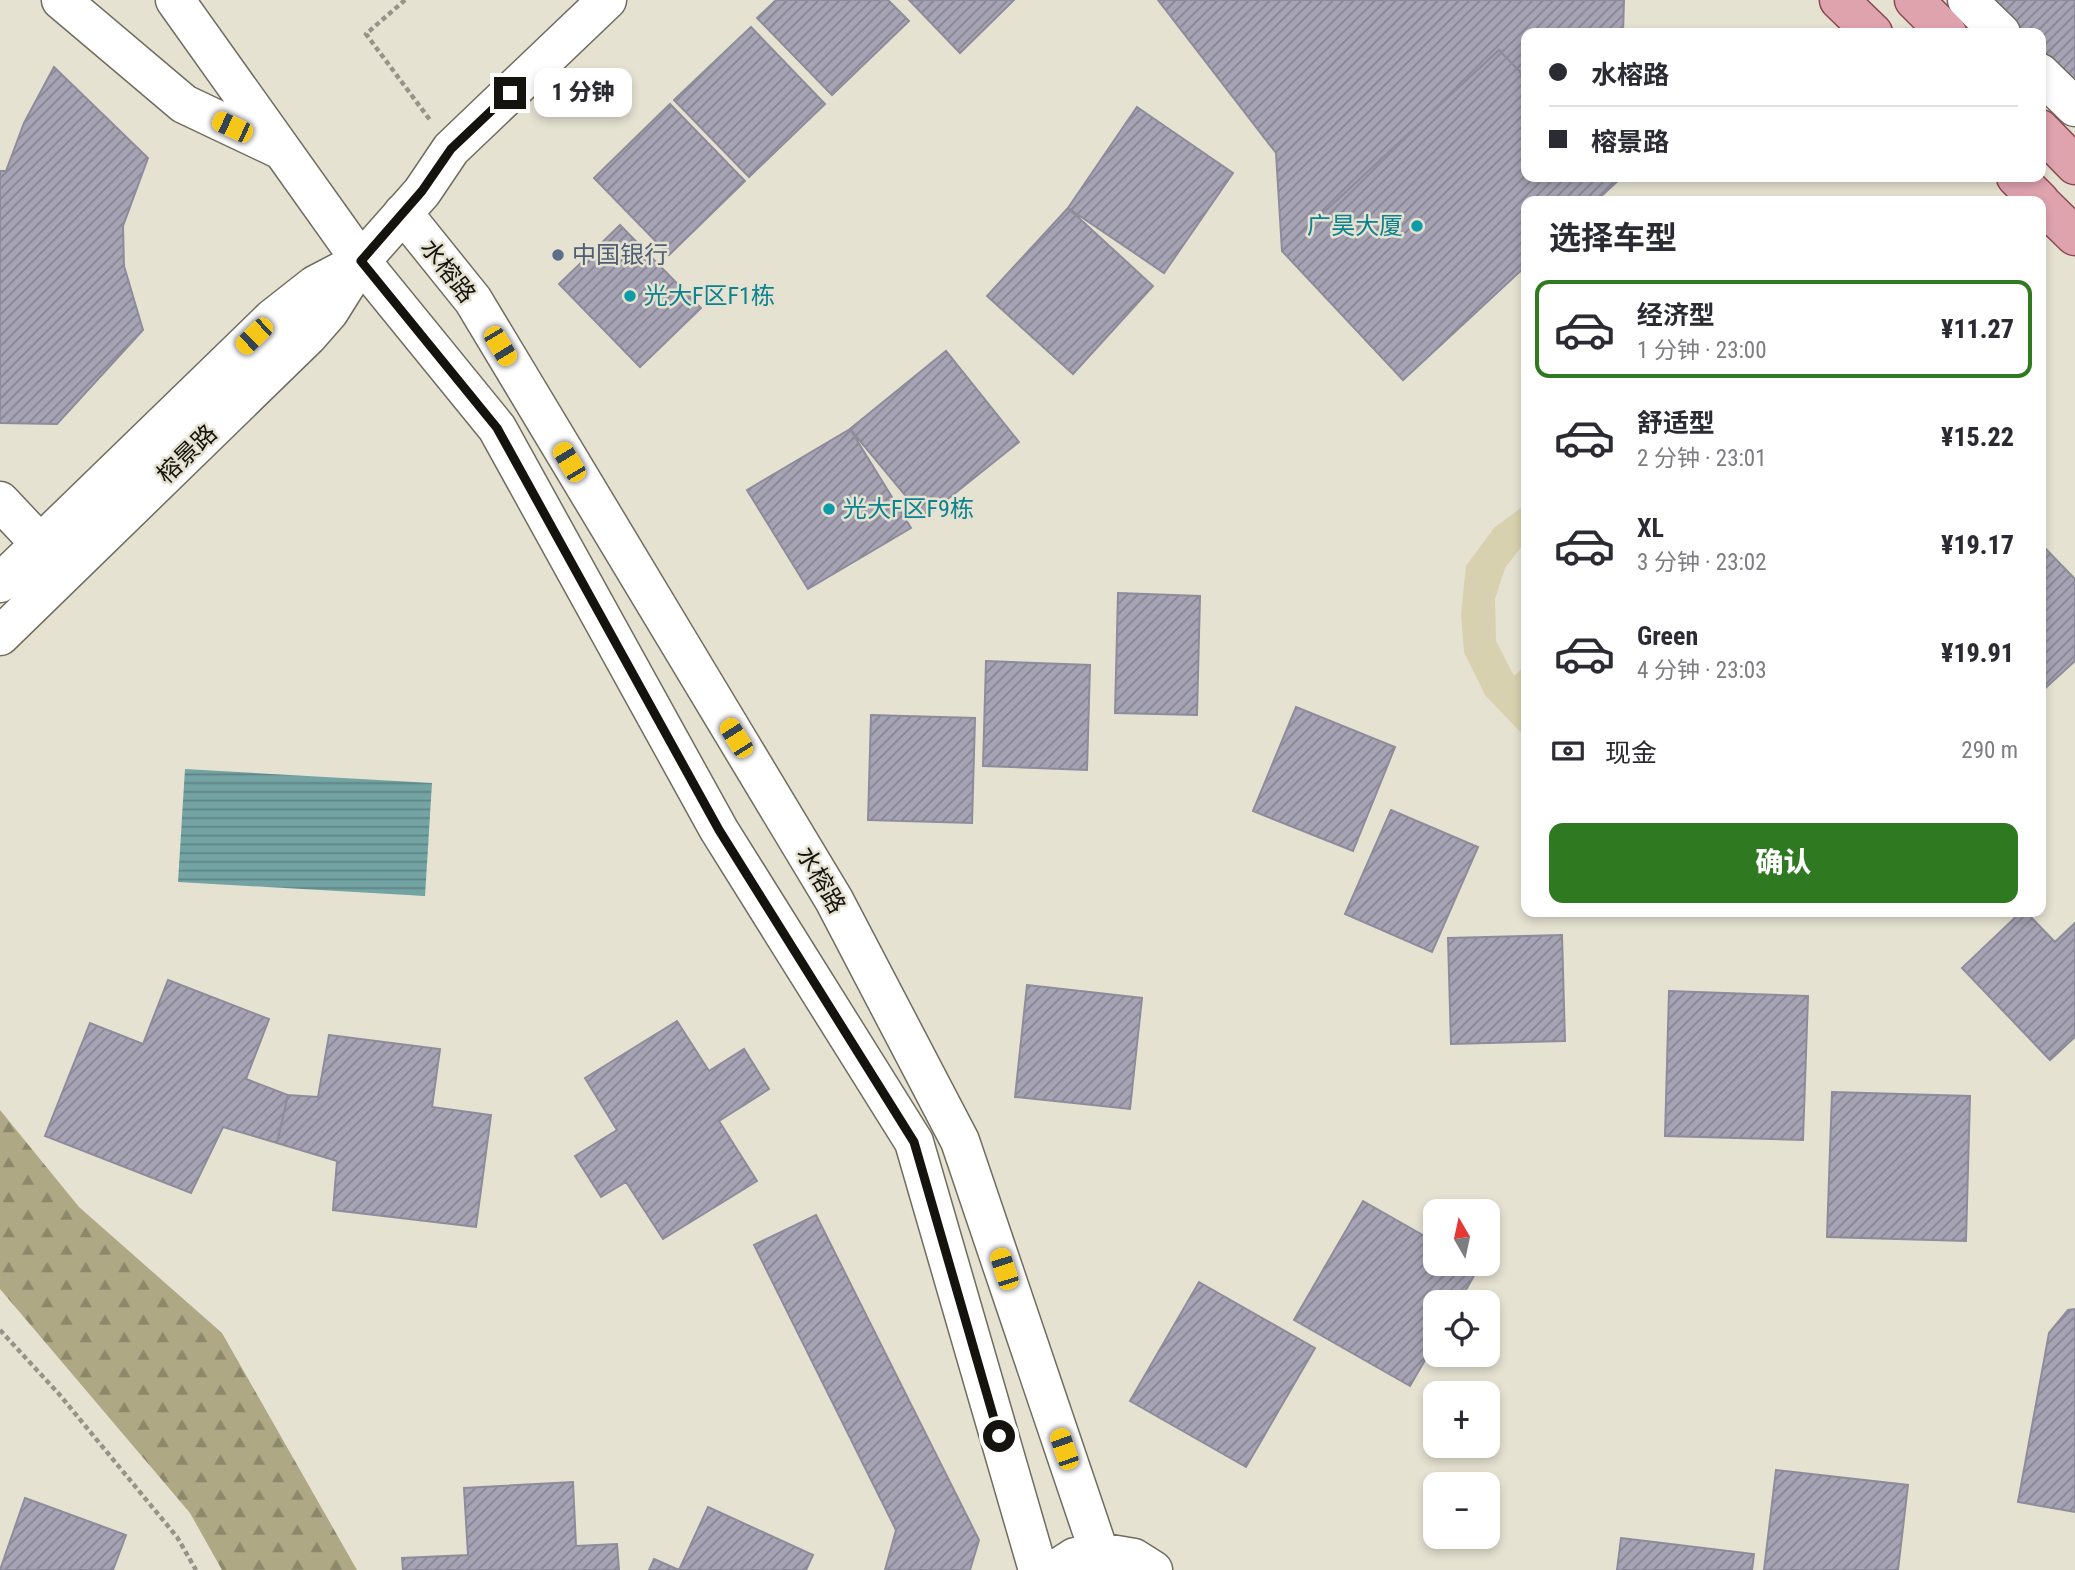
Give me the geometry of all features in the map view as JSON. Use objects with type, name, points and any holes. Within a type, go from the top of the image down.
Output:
[{"type":"main road","points":[[1839,0],[1868,28]]},
{"type":"main road","points":[[1914,0],[1942,28]]},
{"type":"main road","points":[[2046,135],[2075,165]]},
{"type":"main road","points":[[2021,182],[2034,196]]},
{"type":"main road","points":[[2046,208],[2075,236]]},
{"type":"street","points":[[61,0],[184,104],[281,150]]},
{"type":"street","points":[[175,0],[361,261],[497,428],[719,830],[914,1142],[1038,1570]]},
{"type":"street","name":"榕景路","points":[[0,636],[308,335],[329,312],[361,261],[403,213],[451,149],[607,0]]},
{"type":"street","points":[[1967,0],[1996,28]]},
{"type":"street","points":[[2046,79],[2075,107]]},
{"type":"street","name":"水榕路","points":[[403,213],[473,300],[834,900],[960,1140],[1099,1552]]},
{"type":"street","name":"榕景路","points":[[0,583],[273,318],[315,285],[361,261]]},
{"type":"street","points":[[0,500],[66,572]]},
{"type":"street","points":[[1055,1570],[1075,1558],[1099,1552],[1133,1558],[1153,1570]]},
{"type":"path","points":[[404,0],[366,34],[451,149]]},
{"type":"path","points":[[0,1330],[59,1394],[177,1537],[196,1570]]},
{"type":"green space","points":[[0,1110],[79,1207],[222,1333],[357,1570],[222,1570],[190,1513],[0,1289]]},
{"type":"shaded area","points":[[1521,508],[1521,547],[1505,568],[1495,599],[1496,641],[1514,676],[1521,670],[1521,733],[1485,695],[1464,652],[1461,614],[1466,566],[1494,528]]},
{"type":"water","points":[[185,769],[432,783],[425,896],[178,882]]},
{"type":"building","points":[[776,0],[888,0],[909,21],[832,95],[757,18]]},
{"type":"building","points":[[909,0],[1014,0],[960,53]]},
{"type":"building","points":[[1158,0],[1624,0],[1623,28],[1521,28],[1521,182],[1617,182],[1601,196],[1521,196],[1521,271],[1403,380],[1282,251],[1276,153]]},
{"type":"building","points":[[1987,0],[2075,0],[2075,84],[2046,57],[2046,28],[2016,28]]},
{"type":"building","points":[[751,27],[825,104],[749,177],[674,100]]},
{"type":"building","name":"广昊大厦","points":[[1499,50],[1521,73],[1521,182],[1617,182],[1601,196],[1521,196],[1521,271],[1403,380],[1282,251]]},
{"type":"building","points":[[54,67],[148,158],[123,226],[124,266],[143,330],[57,424],[0,423],[0,171],[6,171],[24,123]]},
{"type":"building","points":[[670,104],[745,181],[669,255],[594,178]]},
{"type":"building","points":[[1137,107],[1233,173],[1164,273],[1068,208]]},
{"type":"building","points":[[1068,208],[1153,286],[1073,374],[987,296]]},
{"type":"building","name":"光大F区F1栋","points":[[620,225],[701,308],[640,367],[559,284]]},
{"type":"building","points":[[946,351],[1019,442],[924,518],[850,429]]},
{"type":"building","name":"光大F区F9栋","points":[[850,429],[911,528],[808,589],[747,490]]},
{"type":"building","points":[[2046,549],[2075,579],[2075,661],[2046,688]]},
{"type":"building","points":[[1118,593],[1200,596],[1197,715],[1115,713]]},
{"type":"building","points":[[986,661],[1090,665],[1087,770],[983,766]]},
{"type":"building","points":[[1296,707],[1395,747],[1353,851],[1253,811]]},
{"type":"building","points":[[871,715],[975,718],[972,823],[868,820]]},
{"type":"building","points":[[1391,810],[1478,847],[1432,952],[1345,914]]},
{"type":"building","points":[[2016,917],[2031,917],[2055,942],[2075,923],[2075,1037],[2050,1060],[1962,968]]},
{"type":"building","points":[[1562,935],[1565,1041],[1451,1044],[1448,938]]},
{"type":"building","points":[[168,980],[269,1019],[246,1079],[288,1095],[277,1143],[223,1127],[191,1193],[45,1136],[90,1023],[143,1044]]},
{"type":"building","points":[[1027,985],[1142,998],[1130,1109],[1015,1097]]},
{"type":"building","points":[[1669,991],[1808,996],[1803,1140],[1665,1136]]},
{"type":"building","points":[[677,1021],[709,1071],[744,1049],[769,1089],[719,1121],[757,1181],[663,1239],[626,1182],[601,1197],[575,1156],[617,1130],[585,1078]]},
{"type":"building","points":[[329,1035],[440,1049],[432,1107],[491,1115],[476,1227],[333,1210],[337,1161],[277,1143],[288,1095],[318,1097]]},
{"type":"building","points":[[1832,1092],[1970,1096],[1966,1241],[1827,1237]]},
{"type":"building","points":[[1363,1201],[1423,1235],[1423,1276],[1474,1276],[1466,1290],[1423,1290],[1423,1364],[1410,1386],[1294,1320]]},
{"type":"building","points":[[816,1215],[979,1540],[970,1570],[885,1570],[896,1530],[754,1245]]},
{"type":"building","points":[[1199,1282],[1315,1348],[1246,1467],[1130,1401]]},
{"type":"building","points":[[2075,1309],[2075,1512],[2018,1502],[2049,1333],[2068,1310]]},
{"type":"building","points":[[1776,1470],[1908,1485],[1898,1570],[1764,1570]]},
{"type":"building","points":[[573,1482],[576,1546],[617,1544],[619,1570],[403,1570],[402,1558],[468,1555],[464,1488]]},
{"type":"building","points":[[25,1498],[126,1535],[113,1570],[0,1570]]},
{"type":"building","points":[[708,1507],[813,1555],[806,1570],[679,1570]]},
{"type":"building","points":[[1621,1538],[1754,1554],[1752,1570],[1617,1570]]},
{"type":"building","points":[[654,1559],[679,1570],[649,1570]]},
{"type":"place","name":"广昊大厦","points":[[1417,226]]},
{"type":"place","name":"中国银行","points":[[558,255]]},
{"type":"place","name":"光大F区F1栋","points":[[630,296]]},
{"type":"place","name":"光大F区F9栋","points":[[829,509]]},
{"type":"route","points":[[510,93],[451,149],[422,191],[361,261],[497,428],[719,830],[914,1142],[999,1436]]}]
